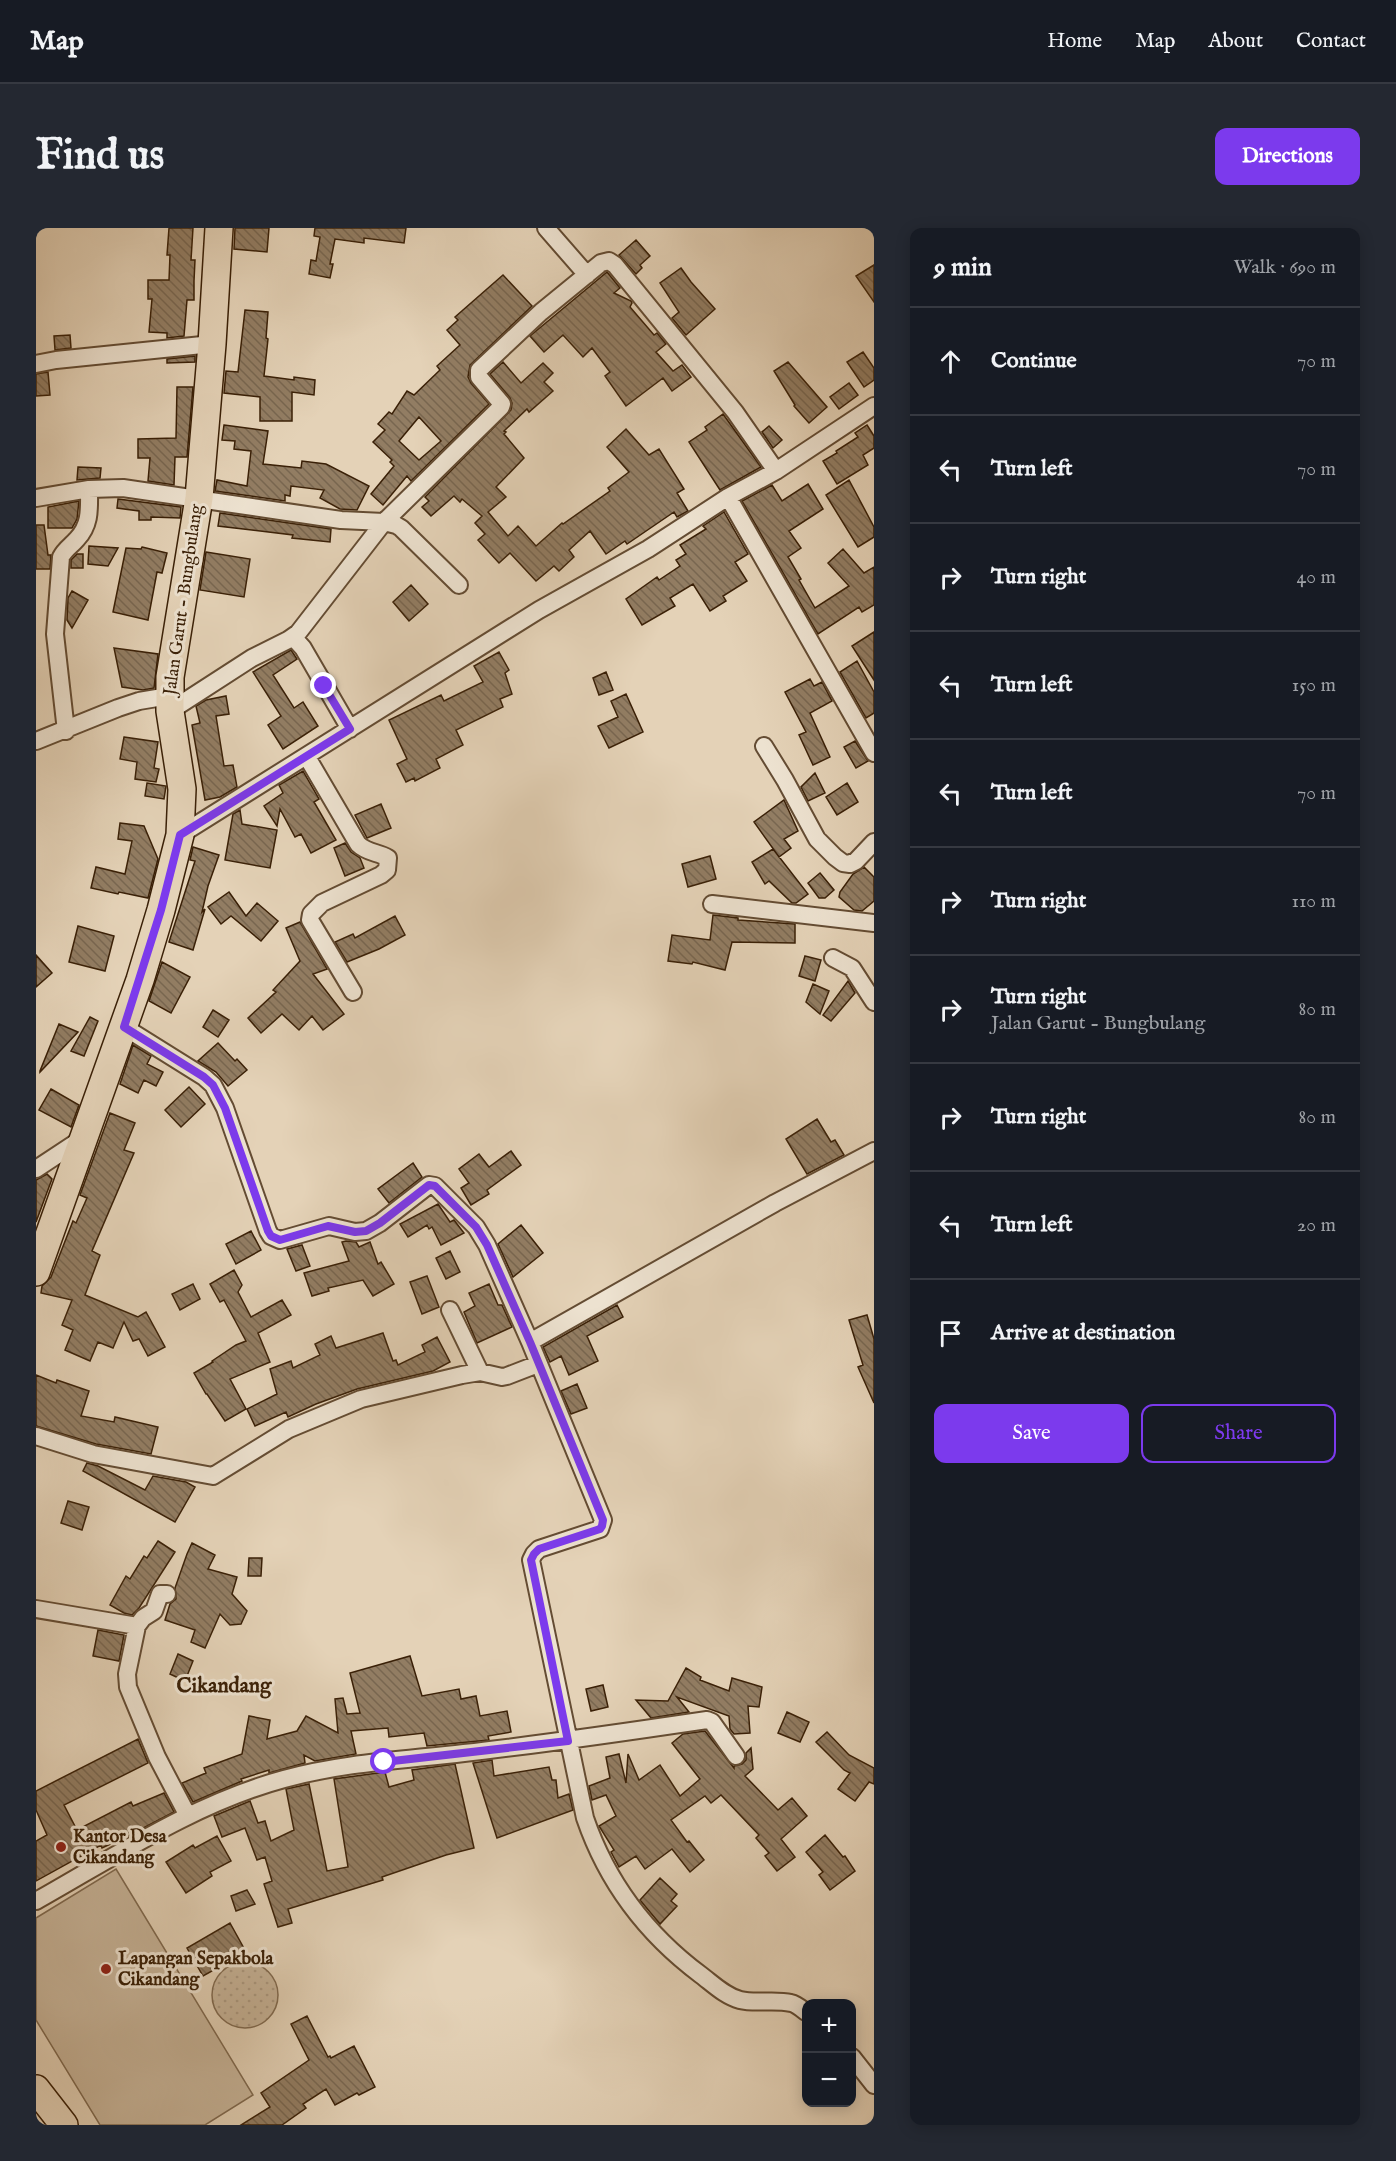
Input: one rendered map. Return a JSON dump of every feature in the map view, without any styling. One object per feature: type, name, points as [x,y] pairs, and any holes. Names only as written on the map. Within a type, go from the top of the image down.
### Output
[{"type":"main road","name":"Jalan Garut - Bungbulang","points":[[36,1272],[124,1027],[161,910],[180,835],[182,789],[170,704],[175,642],[199,498],[219,228]]},
{"type":"main road","points":[[36,2089],[64,2125]]},
{"type":"street","points":[[546,228],[587,275]]},
{"type":"street","points":[[36,741],[139,701],[170,704],[294,637],[384,522],[501,407],[502,404],[479,377],[479,370],[541,312],[601,263],[609,261],[615,265],[735,412],[776,471]]},
{"type":"street","points":[[36,364],[212,344]]},
{"type":"street","points":[[180,835],[539,610],[648,549],[728,497],[776,471],[873,408]]},
{"type":"street","points":[[36,498],[89,489],[123,488],[341,520],[384,522],[401,528],[459,585]]},
{"type":"street","points":[[66,731],[55,634],[61,557],[65,549],[86,529],[89,516],[89,489]]},
{"type":"street","points":[[728,497],[874,753]]},
{"type":"street","points":[[294,637],[303,648],[350,729]]},
{"type":"street","points":[[764,746],[817,839],[836,857],[843,863],[850,864],[874,842]]},
{"type":"street","points":[[307,757],[358,844],[363,849],[388,858],[387,870],[322,903],[310,914],[310,920],[353,992]]},
{"type":"street","points":[[712,904],[874,923]]},
{"type":"street","points":[[832,958],[852,968],[874,1002]]},
{"type":"street","points":[[124,1027],[213,1085],[225,1108],[271,1236],[287,1240],[328,1226],[355,1232],[366,1231],[380,1223],[426,1186],[432,1185],[476,1227],[530,1342],[603,1520],[600,1529],[539,1549],[531,1560],[585,1818],[595,1848],[631,1907],[681,1959],[721,1990],[739,2000],[792,2003],[802,2009]]},
{"type":"street","points":[[36,1169],[84,1138]]},
{"type":"street","points":[[530,1342],[775,1203],[874,1151]]},
{"type":"street","points":[[450,1310],[480,1372]]},
{"type":"street","points":[[36,1436],[93,1454],[213,1476],[289,1429],[361,1399],[480,1372],[502,1377],[538,1364]]},
{"type":"street","points":[[167,1594],[160,1594],[154,1611],[143,1618],[137,1626],[127,1674],[128,1687],[157,1757],[188,1816]]},
{"type":"street","points":[[36,1610],[137,1626]]},
{"type":"street","points":[[36,1901],[188,1816],[284,1779],[332,1768],[568,1741],[707,1720],[712,1722],[735,1756]]},
{"type":"street","points":[[856,2062],[874,2085]]},
{"type":"shaded area","name":"Lapangan Sepakbola Cikandang","points":[[116,1869],[253,2095],[205,2125],[100,2125],[36,2020],[36,1918]]},
{"type":"shaded area","points":[[245,1962],[257,1965],[268,1972],[275,1983],[278,1995],[275,2007],[268,2018],[257,2025],[245,2028],[233,2025],[222,2018],[215,2007],[212,1995],[215,1983],[222,1972],[233,1965]]},
{"type":"building","points":[[169,228],[193,228],[191,260],[195,260],[194,300],[187,300],[184,336],[167,338],[167,333],[149,332],[152,299],[148,299],[148,280],[169,280],[170,255],[167,255]]},
{"type":"building","points":[[235,228],[269,228],[267,252],[234,249]]},
{"type":"building","points":[[315,228],[406,228],[404,243],[364,238],[364,243],[335,239],[330,278],[309,274],[311,260],[316,261],[320,237],[314,236]]},
{"type":"building","points":[[636,240],[650,256],[640,265],[642,268],[636,274],[619,255]]},
{"type":"building","points":[[874,265],[874,302],[856,276]]},
{"type":"building","points":[[681,268],[715,309],[686,335],[672,318],[679,312],[660,283]]},
{"type":"building","points":[[607,272],[620,288],[614,293],[631,301],[630,307],[654,335],[657,333],[666,344],[656,352],[673,371],[682,365],[691,377],[672,391],[663,378],[626,406],[605,376],[610,372],[592,348],[583,357],[563,335],[544,352],[530,336]]},
{"type":"building","points":[[503,275],[532,306],[470,365],[468,377],[489,404],[411,481],[407,476],[383,505],[371,494],[394,466],[390,462],[392,460],[373,442],[385,430],[378,424],[389,412],[392,414],[407,391],[414,395],[440,370],[437,366],[460,345],[447,330],[458,320],[455,317]],"holes":[[[419,417],[441,441],[419,460],[399,441]]]},
{"type":"building","points":[[245,310],[268,312],[264,376],[315,380],[314,395],[292,392],[292,421],[260,421],[260,397],[224,393],[226,371],[238,372]]},
{"type":"building","points":[[70,335],[71,348],[55,350],[54,336]]},
{"type":"building","points":[[863,352],[874,368],[874,380],[864,387],[847,362]]},
{"type":"building","points":[[195,356],[195,362],[167,363],[167,359]]},
{"type":"building","points":[[503,362],[521,383],[543,363],[553,373],[544,382],[553,391],[529,412],[527,409],[504,431],[524,458],[496,487],[506,497],[488,512],[508,536],[518,526],[536,546],[562,523],[610,491],[608,488],[629,472],[607,447],[626,429],[649,455],[659,449],[684,489],[677,493],[688,511],[677,517],[674,512],[627,544],[625,541],[606,554],[590,531],[569,550],[574,557],[559,571],[554,566],[536,581],[510,553],[499,563],[478,540],[485,534],[475,523],[482,516],[462,499],[460,502],[454,496],[431,516],[422,507],[429,501],[425,497],[511,410],[510,398],[490,374]]},
{"type":"building","points":[[788,362],[827,407],[809,423],[794,406],[774,371]]},
{"type":"building","points":[[48,372],[50,395],[36,396],[36,374]]},
{"type":"building","points":[[849,383],[858,395],[839,409],[830,397]]},
{"type":"building","points":[[177,387],[193,387],[187,457],[175,457],[174,485],[148,481],[150,458],[138,458],[138,439],[176,438]]},
{"type":"building","points":[[723,414],[761,467],[720,490],[689,442],[707,430],[705,427]]},
{"type":"building","points":[[224,425],[268,431],[263,464],[301,468],[302,461],[326,464],[369,486],[357,510],[340,509],[320,498],[324,490],[291,486],[290,496],[285,495],[285,501],[215,491],[217,480],[247,486],[251,451],[234,449],[235,441],[222,440]]},
{"type":"building","points":[[867,425],[874,436],[874,448],[863,455],[868,465],[837,484],[823,461],[858,437],[855,433]]},
{"type":"building","points":[[769,426],[782,440],[773,448],[762,432]]},
{"type":"building","points":[[78,467],[101,468],[100,478],[77,480]]},
{"type":"building","points":[[849,480],[874,527],[874,537],[858,547],[826,495]]},
{"type":"building","points":[[808,484],[823,509],[789,531],[801,548],[788,557],[815,608],[849,586],[828,563],[843,549],[864,573],[874,567],[874,605],[862,612],[859,607],[818,634],[742,501],[772,485],[782,501]]},
{"type":"building","points":[[118,499],[181,507],[180,518],[151,517],[151,520],[139,520],[139,511],[117,508]]},
{"type":"building","points":[[79,501],[77,519],[72,528],[48,528],[48,507]]},
{"type":"building","points":[[724,512],[748,554],[735,562],[747,581],[723,596],[726,601],[710,611],[693,584],[670,598],[675,606],[642,625],[626,599],[657,577],[659,580],[680,566],[676,560],[686,554],[680,545],[706,529],[703,526]]},
{"type":"building","points":[[220,513],[331,529],[330,542],[218,526]]},
{"type":"building","points":[[36,525],[44,525],[48,555],[51,555],[50,569],[36,569]]},
{"type":"building","points":[[89,546],[118,548],[108,566],[88,564]]},
{"type":"building","points":[[142,547],[167,553],[162,573],[157,572],[148,620],[113,612],[126,548],[141,549]]},
{"type":"building","points":[[206,552],[250,559],[244,597],[200,590]]},
{"type":"building","points":[[77,554],[83,554],[83,568],[71,568],[71,560]]},
{"type":"building","points":[[411,585],[428,604],[409,621],[393,602]]},
{"type":"building","points":[[72,591],[88,600],[72,628],[67,620],[68,598]]},
{"type":"building","points":[[874,632],[874,680],[852,646]]},
{"type":"building","points":[[114,648],[158,654],[154,688],[143,690],[122,687]]},
{"type":"building","points":[[291,650],[297,659],[273,675],[294,708],[303,702],[318,726],[283,749],[268,725],[281,716],[253,672]]},
{"type":"building","points":[[499,652],[509,670],[505,673],[512,694],[500,699],[503,707],[456,730],[463,745],[436,759],[440,768],[415,781],[414,778],[406,782],[397,764],[407,759],[389,720],[441,695],[444,701],[483,682],[474,666]]},
{"type":"building","points":[[857,661],[874,692],[874,713],[866,718],[840,672]]},
{"type":"building","points":[[606,672],[613,690],[599,695],[593,678]]},
{"type":"building","points":[[810,679],[814,686],[822,682],[832,701],[810,713],[830,757],[813,765],[799,735],[806,732],[785,692]]},
{"type":"building","points":[[626,694],[643,732],[609,748],[598,726],[618,717],[611,701]]},
{"type":"building","points":[[226,696],[229,714],[216,716],[224,766],[233,765],[237,787],[220,797],[205,800],[192,725],[200,723],[196,706],[206,700]]},
{"type":"building","points":[[124,737],[158,742],[154,768],[159,769],[156,782],[135,779],[137,762],[120,759]]},
{"type":"building","points":[[855,741],[868,761],[856,768],[844,747]]},
{"type":"building","points":[[303,771],[319,799],[314,802],[336,840],[311,853],[301,834],[295,837],[280,809],[277,826],[264,806],[283,793],[279,785]]},
{"type":"building","points":[[815,773],[825,793],[808,801],[801,787]]},
{"type":"building","points":[[147,783],[166,786],[164,799],[145,796]]},
{"type":"building","points":[[847,783],[858,802],[837,815],[826,797]]},
{"type":"building","points":[[784,800],[798,831],[784,839],[791,848],[779,857],[754,822]]},
{"type":"building","points":[[381,804],[391,828],[367,838],[355,815]]},
{"type":"building","points":[[240,810],[242,824],[277,830],[270,868],[225,860],[233,814]]},
{"type":"building","points":[[120,823],[144,826],[158,859],[148,898],[91,888],[96,867],[125,874],[132,841],[118,839]]},
{"type":"building","points":[[345,843],[351,852],[360,858],[364,868],[345,876],[334,848]]},
{"type":"building","points":[[193,847],[219,855],[208,886],[202,912],[205,909],[193,950],[169,942],[195,861],[190,860]]},
{"type":"building","points":[[773,849],[808,894],[796,903],[792,903],[769,881],[765,884],[752,862]]},
{"type":"building","points":[[710,856],[716,879],[688,887],[682,864]]},
{"type":"building","points":[[864,867],[874,877],[874,901],[862,911],[854,910],[839,897],[840,892],[853,874]]},
{"type":"building","points":[[820,873],[834,890],[825,898],[819,898],[808,883]]},
{"type":"building","points":[[229,892],[246,916],[257,903],[278,921],[261,941],[231,916],[221,924],[208,907]]},
{"type":"building","points":[[713,915],[738,918],[738,920],[795,924],[795,943],[732,942],[725,970],[693,962],[692,964],[668,961],[672,935],[710,940]]},
{"type":"building","points":[[395,916],[405,935],[347,962],[335,942],[353,934],[355,938]]},
{"type":"building","points":[[300,922],[327,969],[313,974],[344,1014],[323,1030],[312,1016],[299,1030],[282,1014],[261,1033],[248,1018],[276,992],[273,990],[300,961],[286,928]]},
{"type":"building","points":[[78,926],[114,936],[105,971],[69,962]]},
{"type":"building","points":[[36,955],[52,973],[36,987]]},
{"type":"building","points":[[805,956],[821,960],[815,981],[799,976]]},
{"type":"building","points":[[162,962],[190,977],[171,1013],[149,1001]]},
{"type":"building","points":[[848,981],[855,993],[831,1021],[823,1015]]},
{"type":"building","points":[[813,984],[829,991],[820,1014],[806,1002]]},
{"type":"building","points":[[213,1010],[229,1020],[218,1037],[203,1027]]},
{"type":"building","points":[[90,1017],[98,1021],[84,1056],[71,1051]]},
{"type":"building","points":[[59,1024],[78,1032],[40,1072],[40,1071]]},
{"type":"building","points":[[218,1043],[247,1070],[228,1086],[216,1072],[198,1061]]},
{"type":"building","points":[[133,1045],[151,1056],[147,1064],[163,1072],[156,1086],[144,1080],[138,1093],[120,1084]]},
{"type":"building","points":[[189,1087],[205,1104],[181,1127],[165,1110]]},
{"type":"building","points":[[51,1089],[79,1105],[71,1127],[39,1110]]},
{"type":"building","points":[[110,1113],[135,1123],[124,1150],[134,1153],[92,1251],[100,1255],[85,1295],[138,1317],[146,1312],[165,1347],[148,1356],[139,1339],[133,1341],[124,1322],[113,1348],[98,1342],[90,1361],[65,1350],[73,1330],[62,1325],[72,1300],[41,1293],[42,1286],[51,1277],[73,1221],[76,1223],[87,1198],[80,1195]]},
{"type":"building","points":[[817,1119],[831,1142],[835,1140],[844,1155],[807,1174],[786,1139]]},
{"type":"building","points":[[511,1151],[521,1165],[487,1190],[489,1194],[471,1205],[461,1188],[469,1183],[459,1169],[479,1154],[489,1167]]},
{"type":"building","points":[[413,1163],[422,1177],[389,1203],[378,1189]]},
{"type":"building","points":[[47,1174],[52,1179],[36,1222],[36,1180]]},
{"type":"building","points":[[438,1204],[450,1222],[454,1220],[464,1233],[441,1245],[432,1227],[429,1229],[427,1225],[408,1237],[400,1224]]},
{"type":"building","points":[[521,1225],[543,1253],[513,1277],[498,1244]]},
{"type":"building","points":[[251,1231],[261,1250],[236,1264],[226,1244]]},
{"type":"building","points":[[342,1242],[356,1242],[359,1247],[370,1242],[378,1264],[381,1262],[394,1284],[373,1296],[363,1280],[328,1288],[329,1291],[312,1296],[304,1273],[349,1261]]},
{"type":"building","points":[[302,1245],[310,1266],[296,1271],[287,1249]]},
{"type":"building","points":[[450,1251],[460,1272],[446,1279],[436,1258]]},
{"type":"building","points":[[234,1270],[242,1285],[238,1292],[251,1317],[282,1300],[291,1315],[258,1333],[270,1362],[230,1379],[246,1409],[225,1421],[194,1373],[236,1345],[246,1341],[224,1300],[220,1302],[210,1284]]},
{"type":"building","points":[[427,1276],[439,1307],[422,1314],[410,1282]]},
{"type":"building","points":[[193,1284],[200,1299],[180,1310],[172,1294]]},
{"type":"building","points":[[489,1284],[498,1305],[502,1305],[512,1327],[477,1343],[464,1312],[475,1306],[469,1293]]},
{"type":"building","points":[[617,1305],[623,1317],[587,1336],[598,1361],[569,1375],[561,1356],[550,1362],[543,1347]]},
{"type":"building","points":[[867,1315],[874,1339],[874,1403],[858,1367],[863,1365],[849,1320]]},
{"type":"building","points":[[383,1333],[393,1361],[396,1360],[398,1365],[425,1352],[422,1345],[437,1337],[450,1362],[433,1371],[357,1389],[288,1417],[286,1412],[255,1426],[247,1409],[277,1394],[270,1369],[291,1361],[293,1368],[320,1355],[315,1344],[331,1336],[336,1348]]},
{"type":"building","points":[[36,1375],[56,1383],[57,1380],[89,1391],[81,1416],[114,1422],[115,1417],[158,1427],[151,1454],[96,1444],[36,1426]]},
{"type":"building","points":[[577,1384],[587,1408],[571,1414],[561,1391]]},
{"type":"building","points":[[87,1463],[98,1466],[145,1490],[153,1476],[186,1482],[195,1487],[175,1522],[83,1471]]},
{"type":"building","points":[[68,1501],[89,1507],[82,1530],[61,1523]]},
{"type":"building","points":[[158,1541],[175,1552],[139,1608],[132,1615],[110,1605],[126,1576],[130,1579],[144,1556],[147,1558]]},
{"type":"building","points":[[192,1543],[215,1555],[208,1569],[237,1577],[232,1594],[247,1611],[241,1624],[230,1625],[220,1614],[205,1648],[191,1642],[195,1630],[165,1620],[170,1604],[176,1599],[175,1588]]},
{"type":"building","points":[[249,1558],[262,1558],[261,1576],[248,1576]]},
{"type":"building","points":[[98,1630],[124,1635],[119,1661],[93,1656]]},
{"type":"building","points":[[178,1654],[193,1661],[185,1681],[170,1674]]},
{"type":"building","points":[[410,1656],[422,1696],[459,1689],[461,1699],[476,1696],[480,1716],[507,1711],[511,1732],[488,1736],[489,1740],[427,1746],[424,1733],[389,1737],[388,1728],[351,1731],[356,1754],[315,1761],[304,1755],[305,1763],[269,1773],[269,1770],[241,1779],[242,1781],[193,1802],[182,1783],[206,1773],[204,1768],[242,1754],[249,1716],[270,1720],[267,1739],[297,1731],[306,1716],[338,1733],[335,1699],[343,1698],[347,1714],[360,1713],[350,1673]]},
{"type":"building","points":[[686,1668],[701,1677],[700,1680],[729,1691],[732,1678],[762,1687],[759,1707],[748,1706],[750,1733],[734,1734],[730,1729],[729,1716],[677,1697],[689,1712],[651,1718],[636,1700],[668,1701]]},
{"type":"building","points":[[603,1685],[608,1707],[591,1711],[586,1689]]},
{"type":"building","points":[[787,1712],[809,1722],[800,1742],[778,1733]]},
{"type":"building","points":[[705,1731],[734,1768],[746,1760],[746,1753],[751,1748],[753,1769],[745,1776],[778,1810],[792,1798],[807,1816],[781,1839],[795,1857],[777,1871],[765,1856],[769,1853],[756,1838],[759,1835],[721,1795],[711,1803],[705,1796],[671,1820],[704,1860],[690,1872],[672,1849],[645,1869],[636,1856],[619,1867],[611,1852],[614,1850],[599,1826],[616,1816],[606,1795],[592,1800],[589,1786],[610,1778],[606,1757],[619,1754],[626,1783],[628,1754],[639,1780],[660,1765],[680,1796],[700,1779],[672,1743],[683,1734]]},
{"type":"building","points":[[827,1732],[849,1755],[874,1768],[874,1784],[869,1782],[855,1801],[838,1789],[850,1773],[844,1770],[816,1742]]},
{"type":"building","points":[[138,1739],[148,1763],[64,1805],[77,1830],[131,1802],[133,1806],[164,1793],[174,1812],[102,1848],[101,1845],[36,1881],[36,1841],[47,1835],[36,1810],[36,1791]]},
{"type":"building","points":[[492,1760],[494,1776],[549,1767],[552,1780],[556,1780],[558,1798],[569,1794],[573,1810],[497,1838],[473,1763]]},
{"type":"building","points":[[455,1764],[474,1848],[446,1855],[382,1877],[383,1880],[288,1909],[292,1923],[278,1927],[264,1884],[272,1881],[265,1857],[257,1860],[245,1828],[222,1837],[214,1816],[250,1801],[258,1823],[265,1821],[271,1841],[294,1830],[286,1789],[309,1784],[327,1871],[348,1867],[334,1779],[385,1772],[389,1787],[414,1780],[412,1770]]},
{"type":"building","points":[[825,1835],[843,1857],[845,1856],[855,1871],[830,1890],[819,1875],[823,1872],[806,1852]]},
{"type":"building","points":[[217,1836],[231,1861],[210,1872],[212,1876],[186,1893],[166,1862],[193,1845],[195,1848]]},
{"type":"building","points":[[660,1878],[677,1894],[671,1901],[677,1906],[660,1924],[640,1900]]},
{"type":"building","points":[[247,1890],[255,1904],[236,1911],[231,1896]]},
{"type":"building","points":[[230,1923],[246,1952],[203,1976],[187,1948]]},
{"type":"building","points":[[307,2016],[328,2057],[331,2058],[354,2046],[375,2087],[359,2095],[357,2093],[335,2105],[326,2089],[303,2104],[306,2108],[282,2125],[241,2125],[270,2107],[261,2093],[309,2060],[291,2024]]},
{"type":"place","name":"Kantor Desa Cikandang","points":[[61,1847]]},
{"type":"place","name":"Lapangan Sepakbola Cikandang","points":[[106,1969]]},
{"type":"district","name":"Cikandang","points":[[224,1686]]},
{"type":"route","points":[[324,686],[350,729],[180,835],[161,910],[124,1027],[213,1085],[225,1108],[271,1236],[287,1240],[328,1226],[355,1232],[366,1231],[429,1185],[435,1186],[476,1227],[487,1245],[530,1342],[603,1520],[600,1529],[539,1549],[531,1560],[568,1741],[384,1762]]}]
